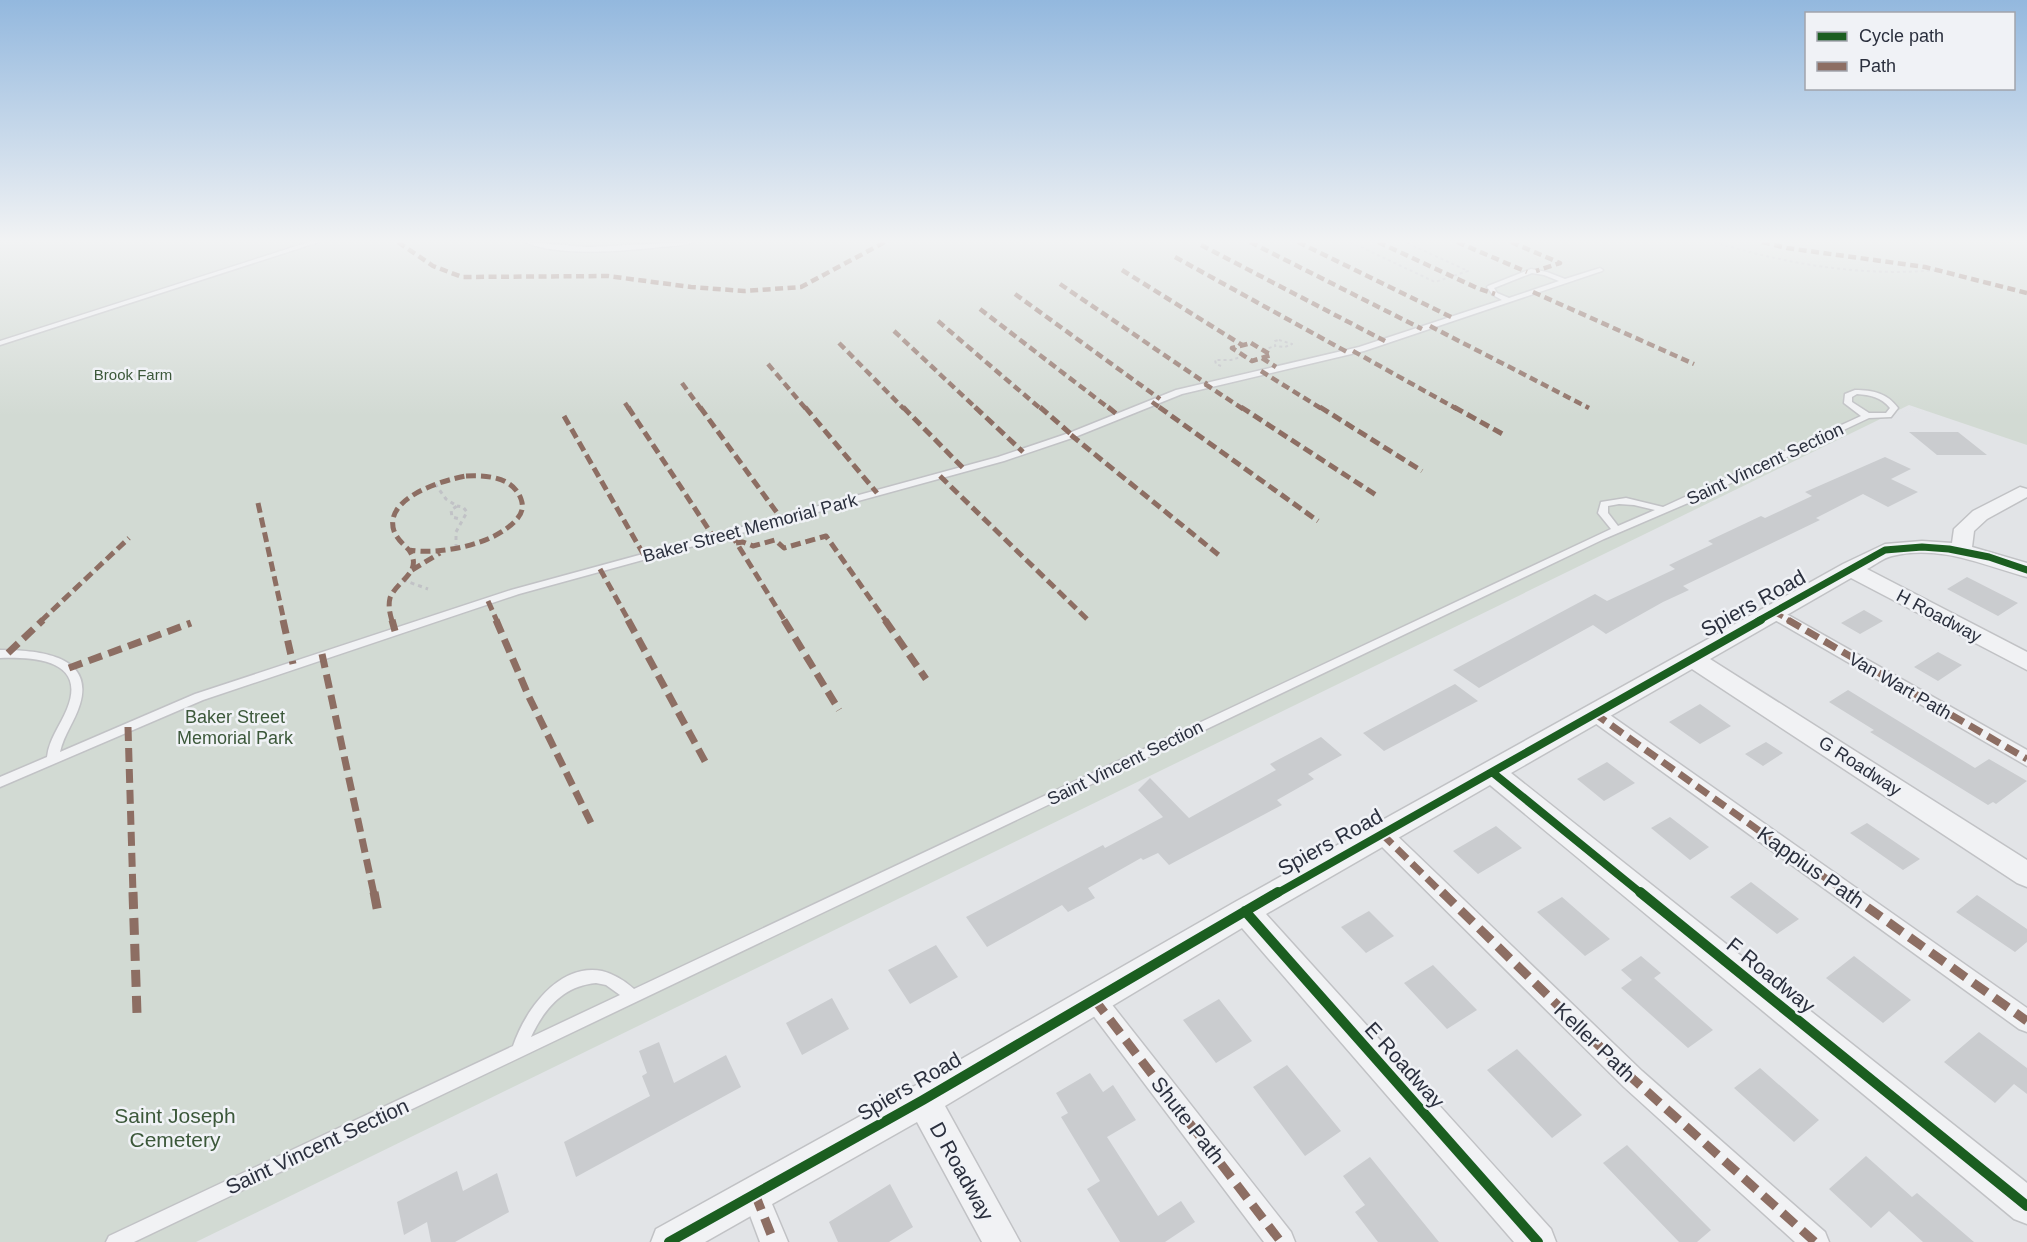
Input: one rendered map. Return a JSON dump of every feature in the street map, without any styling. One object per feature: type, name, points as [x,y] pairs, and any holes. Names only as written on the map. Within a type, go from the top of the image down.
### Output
[{"type":"street","points":[[1961,552],[1964,529],[1980,515],[2020,493]]},
{"type":"street","name":"Spiers Road","points":[[669,1242],[922,1100],[1245,911],[1885,550],[1923,547],[1961,552],[1994,558],[2027,570]]},
{"type":"street","name":"H Roadway","points":[[1851,569],[2027,662]]},
{"type":"street","name":"Van Wart Path","points":[[1774,612],[2027,759]]},
{"type":"street","name":"G Roadway","points":[[1692,658],[2027,875]]},
{"type":"street","name":"Kappius Path","points":[[1594,713],[2027,1021]]},
{"type":"street","name":"F Roadway","points":[[1492,772],[2027,1206]]},
{"type":"street","name":"Keller Path","points":[[1383,834],[1633,1079],[1815,1242]]},
{"type":"street","name":"E Roadway","points":[[1245,911],[1538,1242]]},
{"type":"street","name":"Shute Path","points":[[1094,999],[1281,1242]]},
{"type":"street","name":"D Roadway","points":[[922,1100],[1002,1242]]},
{"type":"street","points":[[755,1194],[774,1242]]},
{"type":"lane","points":[[0,343],[135,300]]},
{"type":"lane","name":"Baker Street Memorial Park","points":[[0,782],[235,684],[488,601],[1012,456],[1179,392],[1361,349],[1508,300]]},
{"type":"lane","name":"Saint Vincent Section","points":[[115,1242],[1616,530],[1867,416],[1888,415],[1894,408],[1889,400],[1878,394],[1855,392],[1848,396],[1848,403],[1867,416]]},
{"type":"lane","name":"Saint Vincent Section","points":[[1616,530],[1603,513],[1604,504],[1616,500],[1635,501],[1663,510]]},
{"type":"lane","points":[[0,654],[32,655],[62,663],[74,673],[78,680],[78,695],[55,742],[53,758]]},
{"type":"lane","points":[[519,1050],[524,1033],[537,1012],[557,992],[576,978],[598,977],[617,983],[633,996]]},
{"type":"path","points":[[1263,350],[1292,344],[1278,339],[1275,341],[1275,346]]},
{"type":"path","points":[[1231,360],[1226,366],[1214,362],[1219,359],[1231,360],[1244,356]]},
{"type":"path","points":[[435,484],[446,499],[463,507],[467,512],[460,519],[455,535],[456,548]]},
{"type":"path","points":[[457,506],[450,513],[454,519],[460,519]]},
{"type":"path","points":[[403,580],[428,589]]},
{"type":"green space","points":[[0,300],[2027,300],[2027,445],[1909,405],[196,1242],[0,1242]]},
{"type":"building","points":[[1909,432],[1958,432],[1987,455],[1937,455]]},
{"type":"building","points":[[1885,457],[1911,469],[1891,479],[1918,492],[1888,507],[1863,494],[1816,518],[1820,520],[1683,586],[1689,590],[1606,634],[1593,625],[1479,688],[1453,670],[1595,594],[1607,601],[1675,569],[1669,565],[1713,544],[1708,541],[1761,516],[1765,518],[1812,496],[1805,492]]},
{"type":"building","points":[[1967,577],[2018,603],[1998,616],[1947,589]]},
{"type":"building","points":[[1864,610],[1883,621],[1860,634],[1841,623]]},
{"type":"building","points":[[1938,652],[1962,665],[1938,681],[1914,667]]},
{"type":"building","points":[[1455,684],[1478,701],[1384,751],[1363,733]]},
{"type":"building","points":[[1848,690],[1975,768],[1989,759],[2027,781],[1996,804],[1993,802],[1988,805],[1870,732],[1874,730],[1829,702]]},
{"type":"building","points":[[1700,704],[1731,726],[1700,744],[1669,722]]},
{"type":"building","points":[[1321,737],[1342,755],[1308,774],[1314,779],[1277,800],[1282,805],[1169,865],[1158,853],[1143,860],[1141,858],[1088,888],[1095,898],[1068,912],[1062,905],[987,947],[966,917],[1103,845],[1105,848],[1163,817],[1138,790],[1150,778],[1189,818],[1276,770],[1270,764]]},
{"type":"building","points":[[1766,742],[1783,753],[1763,766],[1745,754]]},
{"type":"building","points":[[1607,762],[1635,783],[1604,801],[1577,779]]},
{"type":"building","points":[[1670,817],[1709,847],[1690,860],[1651,828]]},
{"type":"building","points":[[1867,823],[1920,859],[1903,870],[1850,833]]},
{"type":"building","points":[[1496,826],[1522,848],[1478,874],[1453,851]]},
{"type":"building","points":[[1751,882],[1799,919],[1777,934],[1730,897]]},
{"type":"building","points":[[1977,895],[2027,929],[2027,942],[2015,952],[1956,912]]},
{"type":"building","points":[[1562,897],[1610,939],[1585,956],[1537,912]]},
{"type":"building","points":[[1369,911],[1394,936],[1366,953],[1341,927]]},
{"type":"building","points":[[936,945],[958,977],[910,1004],[888,970]]},
{"type":"building","points":[[1641,956],[1661,973],[1654,978],[1713,1030],[1688,1048],[1621,988],[1632,980],[1621,970]]},
{"type":"building","points":[[1854,956],[1911,1000],[1883,1023],[1826,978]]},
{"type":"building","points":[[1433,965],[1477,1010],[1447,1029],[1404,983]]},
{"type":"building","points":[[832,998],[849,1029],[802,1055],[786,1023]]},
{"type":"building","points":[[1219,999],[1252,1041],[1216,1063],[1183,1020]]},
{"type":"building","points":[[1979,1032],[2027,1068],[2027,1094],[2014,1084],[1995,1103],[1944,1062]]},
{"type":"building","points":[[659,1042],[674,1083],[726,1055],[741,1087],[576,1177],[564,1142],[650,1096],[642,1076],[647,1073],[639,1051]]},
{"type":"building","points":[[1517,1049],[1582,1115],[1552,1138],[1487,1070]]},
{"type":"building","points":[[1287,1065],[1341,1131],[1305,1156],[1253,1087]]},
{"type":"building","points":[[1760,1068],[1819,1120],[1794,1142],[1734,1088]]},
{"type":"building","points":[[1090,1073],[1103,1092],[1113,1085],[1136,1120],[1107,1137],[1158,1216],[1181,1201],[1195,1222],[1165,1242],[1120,1242],[1087,1189],[1100,1181],[1061,1117],[1068,1113],[1056,1093]]},
{"type":"building","points":[[1627,1145],[1711,1230],[1697,1242],[1679,1242],[1603,1163]]},
{"type":"building","points":[[1866,1156],[1912,1197],[1917,1193],[1974,1242],[1923,1242],[1889,1211],[1871,1228],[1829,1189]]},
{"type":"building","points":[[1370,1157],[1439,1242],[1378,1242],[1355,1212],[1365,1205],[1343,1176]]},
{"type":"building","points":[[457,1171],[463,1191],[497,1173],[509,1212],[455,1242],[431,1242],[427,1222],[404,1235],[397,1202]]},
{"type":"building","points":[[890,1184],[913,1227],[889,1242],[838,1242],[829,1222]]},
{"type":"marked path","points":[[1023,300],[1160,399]]},
{"type":"marked path","points":[[1083,300],[1207,384]]},
{"type":"marked path","points":[[1170,300],[1242,345]]},
{"type":"marked path","points":[[1253,300],[1347,352]]},
{"type":"marked path","points":[[1306,300],[1385,341]]},
{"type":"marked path","points":[[1365,300],[1422,329]]},
{"type":"marked path","points":[[1416,300],[1453,318]]},
{"type":"marked path","points":[[1551,300],[1694,364]]},
{"type":"marked path","points":[[980,309],[1119,416]]},
{"type":"marked path","points":[[938,321],[1072,435]]},
{"type":"marked path","points":[[1430,326],[1589,408]]},
{"type":"marked path","points":[[894,331],[1023,452]]},
{"type":"marked path","points":[[839,343],[964,469]]},
{"type":"marked path","points":[[1251,343],[1271,355],[1252,361],[1232,348],[1242,345],[1251,343]]},
{"type":"marked path","points":[[1353,351],[1506,436]]},
{"type":"marked path","points":[[1262,358],[1276,367]]},
{"type":"marked path","points":[[768,364],[877,493]]},
{"type":"marked path","points":[[1261,371],[1422,471]]},
{"type":"marked path","points":[[682,383],[783,521]]},
{"type":"marked path","points":[[1205,384],[1379,497]]},
{"type":"marked path","points":[[1152,402],[1318,521]]},
{"type":"marked path","points":[[625,403],[715,539]]},
{"type":"marked path","points":[[564,416],[645,557]]},
{"type":"marked path","points":[[1071,435],[1220,556]]},
{"type":"marked path","points":[[395,631],[390,614],[390,598],[410,573],[414,562],[413,556],[398,539],[393,527],[394,515],[400,506],[432,485],[466,476],[489,476],[500,479],[514,488],[521,498],[523,509],[521,514],[508,528],[496,534],[472,544],[451,549],[429,552],[408,550]]},
{"type":"marked path","points":[[940,476],[1088,620]]},
{"type":"marked path","points":[[258,503],[293,664]]},
{"type":"marked path","points":[[731,534],[839,710]]},
{"type":"marked path","points":[[736,543],[743,542],[753,546],[775,540],[784,548],[826,536],[926,679]]},
{"type":"marked path","points":[[8,653],[129,538]]},
{"type":"marked path","points":[[412,570],[440,553]]},
{"type":"marked path","points":[[600,569],[707,765]]},
{"type":"marked path","points":[[488,601],[529,697],[591,823]]},
{"type":"marked path","points":[[1774,612],[2027,759]]},
{"type":"marked path","points":[[69,668],[191,623]]},
{"type":"marked path","points":[[322,654],[378,913]]},
{"type":"marked path","points":[[1594,713],[2027,1021]]},
{"type":"marked path","points":[[128,727],[137,1014]]},
{"type":"marked path","points":[[1382,834],[1633,1079],[1815,1242]]},
{"type":"marked path","points":[[1094,999],[1281,1242]]},
{"type":"marked path","points":[[755,1194],[774,1242]]},
{"type":"cycle path","points":[[669,1242],[923,1100],[1245,911],[1885,550],[1935,547],[1989,557],[2027,570]]},
{"type":"cycle path","points":[[1492,772],[2027,1206]]},
{"type":"cycle path","points":[[1245,911],[1538,1242]]},
{"type":"park label","name":"Brook Farm","points":[[133,374]]},
{"type":"park label","name":"Saint Joseph Cemetery","points":[[175,1127]]}]
